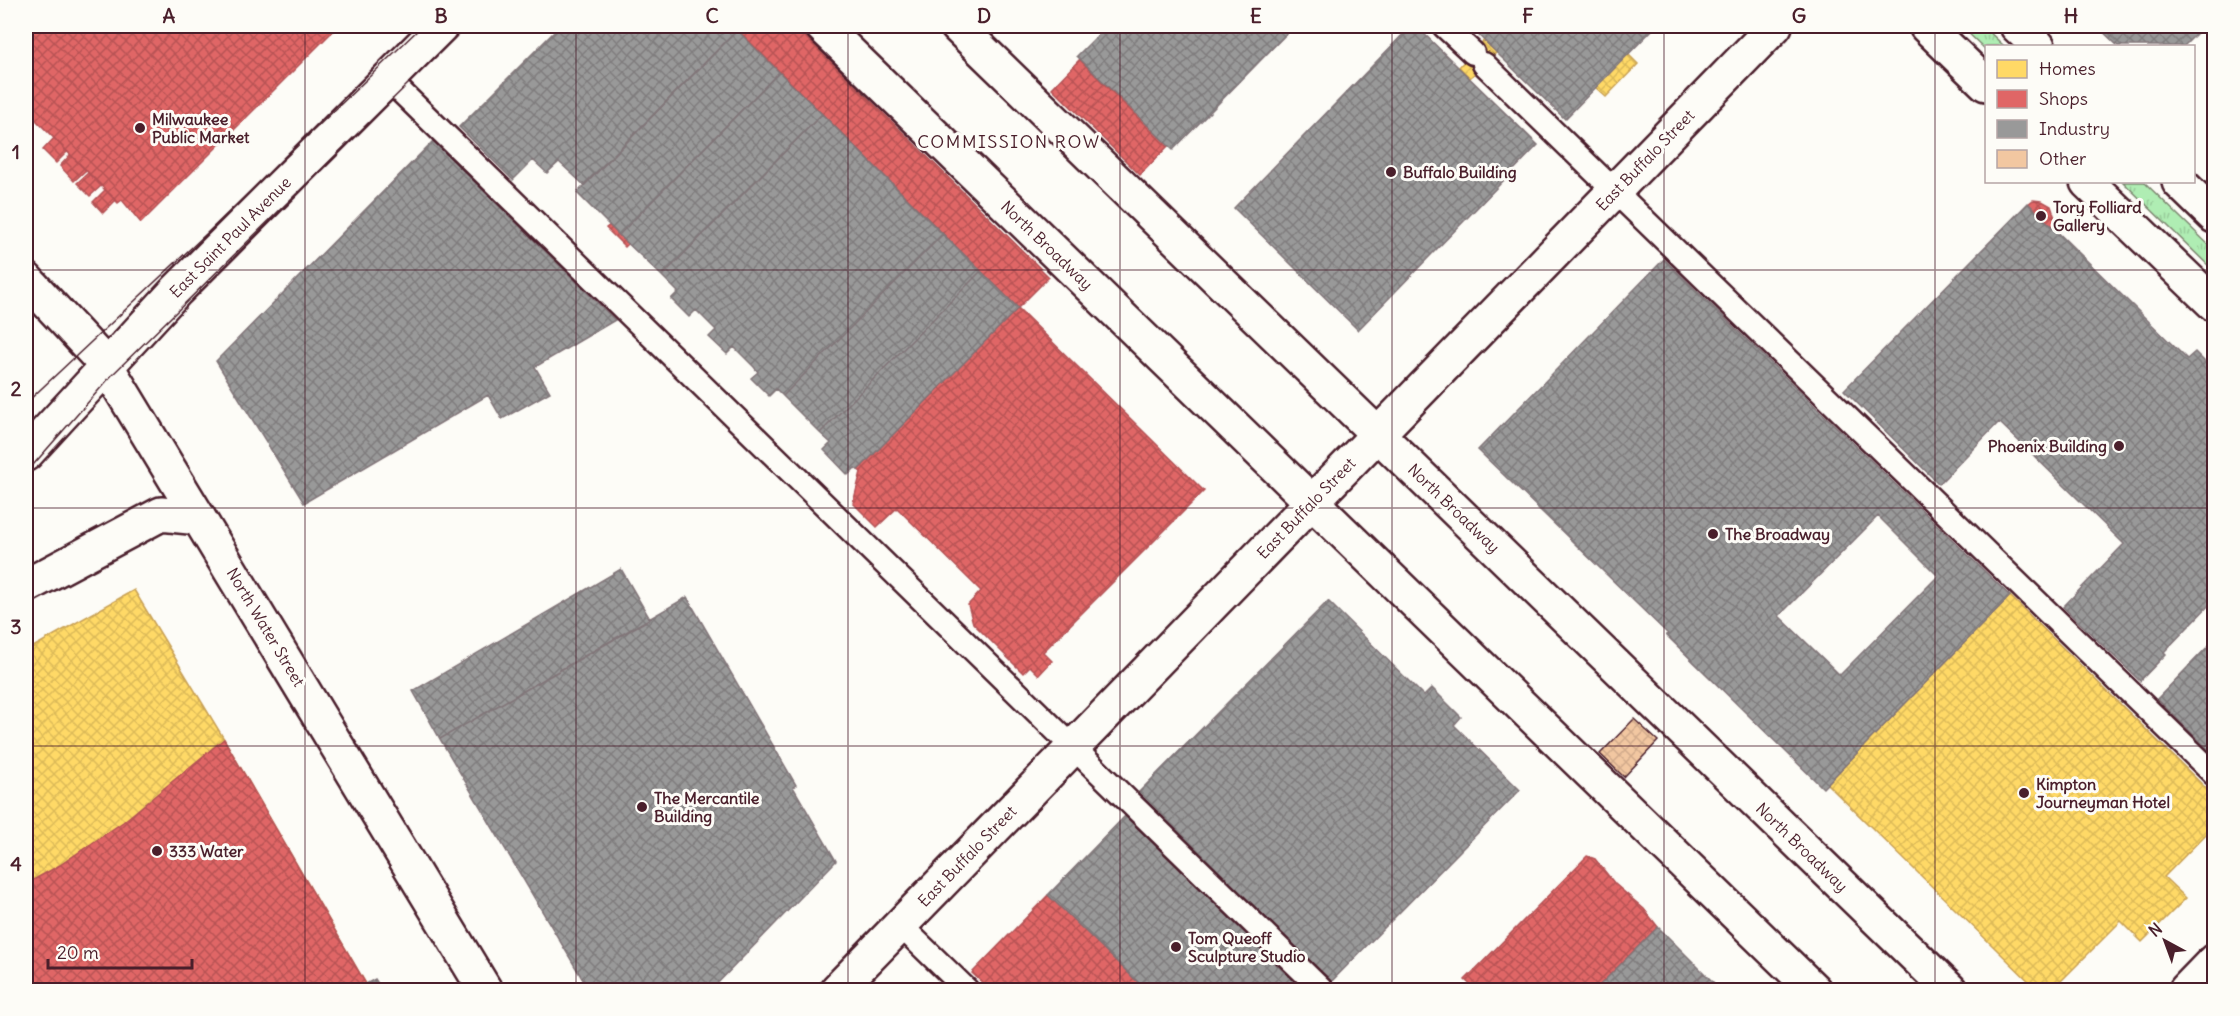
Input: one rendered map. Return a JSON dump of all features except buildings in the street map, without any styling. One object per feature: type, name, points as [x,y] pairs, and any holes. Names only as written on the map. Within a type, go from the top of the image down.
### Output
[{"type":"street","name":"East Saint Paul Avenue","points":[[26,454],[106,365],[441,26]]},
{"type":"street","name":"North Broadway","points":[[822,26],[1814,990]]},
{"type":"street","name":"North Broadway","points":[[957,26],[1950,990]]},
{"type":"street","name":"East Buffalo Street","points":[[837,990],[1775,26]]},
{"type":"street","points":[[1926,26],[1985,83]]},
{"type":"street","points":[[2017,26],[2037,45]]},
{"type":"street","points":[[2089,183],[2214,304]]},
{"type":"street","points":[[2180,183],[2214,216]]},
{"type":"street","name":"North Water Street","points":[[26,279],[106,365],[485,990]]},
{"type":"street","points":[[26,586],[161,514],[200,518]]},
{"type":"street","points":[[2186,990],[2214,961]]},
{"type":"lane","points":[[1444,26],[2214,774]]},
{"type":"lane","points":[[388,79],[1322,990]]},
{"type":"lane","points":[[900,925],[967,990]]},
{"type":"green space","points":[[1961,26],[1983,26],[2003,45],[1985,45],[1985,49]]},
{"type":"green space","points":[[2124,183],[2145,183],[2214,250],[2214,271]]},
{"type":"tram line","points":[[26,403],[422,26]]},
{"type":"tram line","points":[[26,473],[112,375],[467,26]]},
{"type":"place","name":"Milwaukee Public Market","points":[[140,128]]},
{"type":"place","name":"Buffalo Building","points":[[1391,172]]},
{"type":"place","name":"Tory Folliard Gallery","points":[[2041,216]]},
{"type":"place","name":"Phoenix Building","points":[[2119,446]]},
{"type":"place","name":"The Broadway","points":[[1713,534]]},
{"type":"place","name":"Kimpton Journeyman Hotel","points":[[2024,793]]},
{"type":"place","name":"The Mercantile Building","points":[[642,807]]},
{"type":"place","name":"333 Water","points":[[157,851]]},
{"type":"place","name":"Tom Queoff Sculpture Studio","points":[[1176,947]]},
{"type":"district","name":"COMMISSION ROW","points":[[1009,142]]}]
